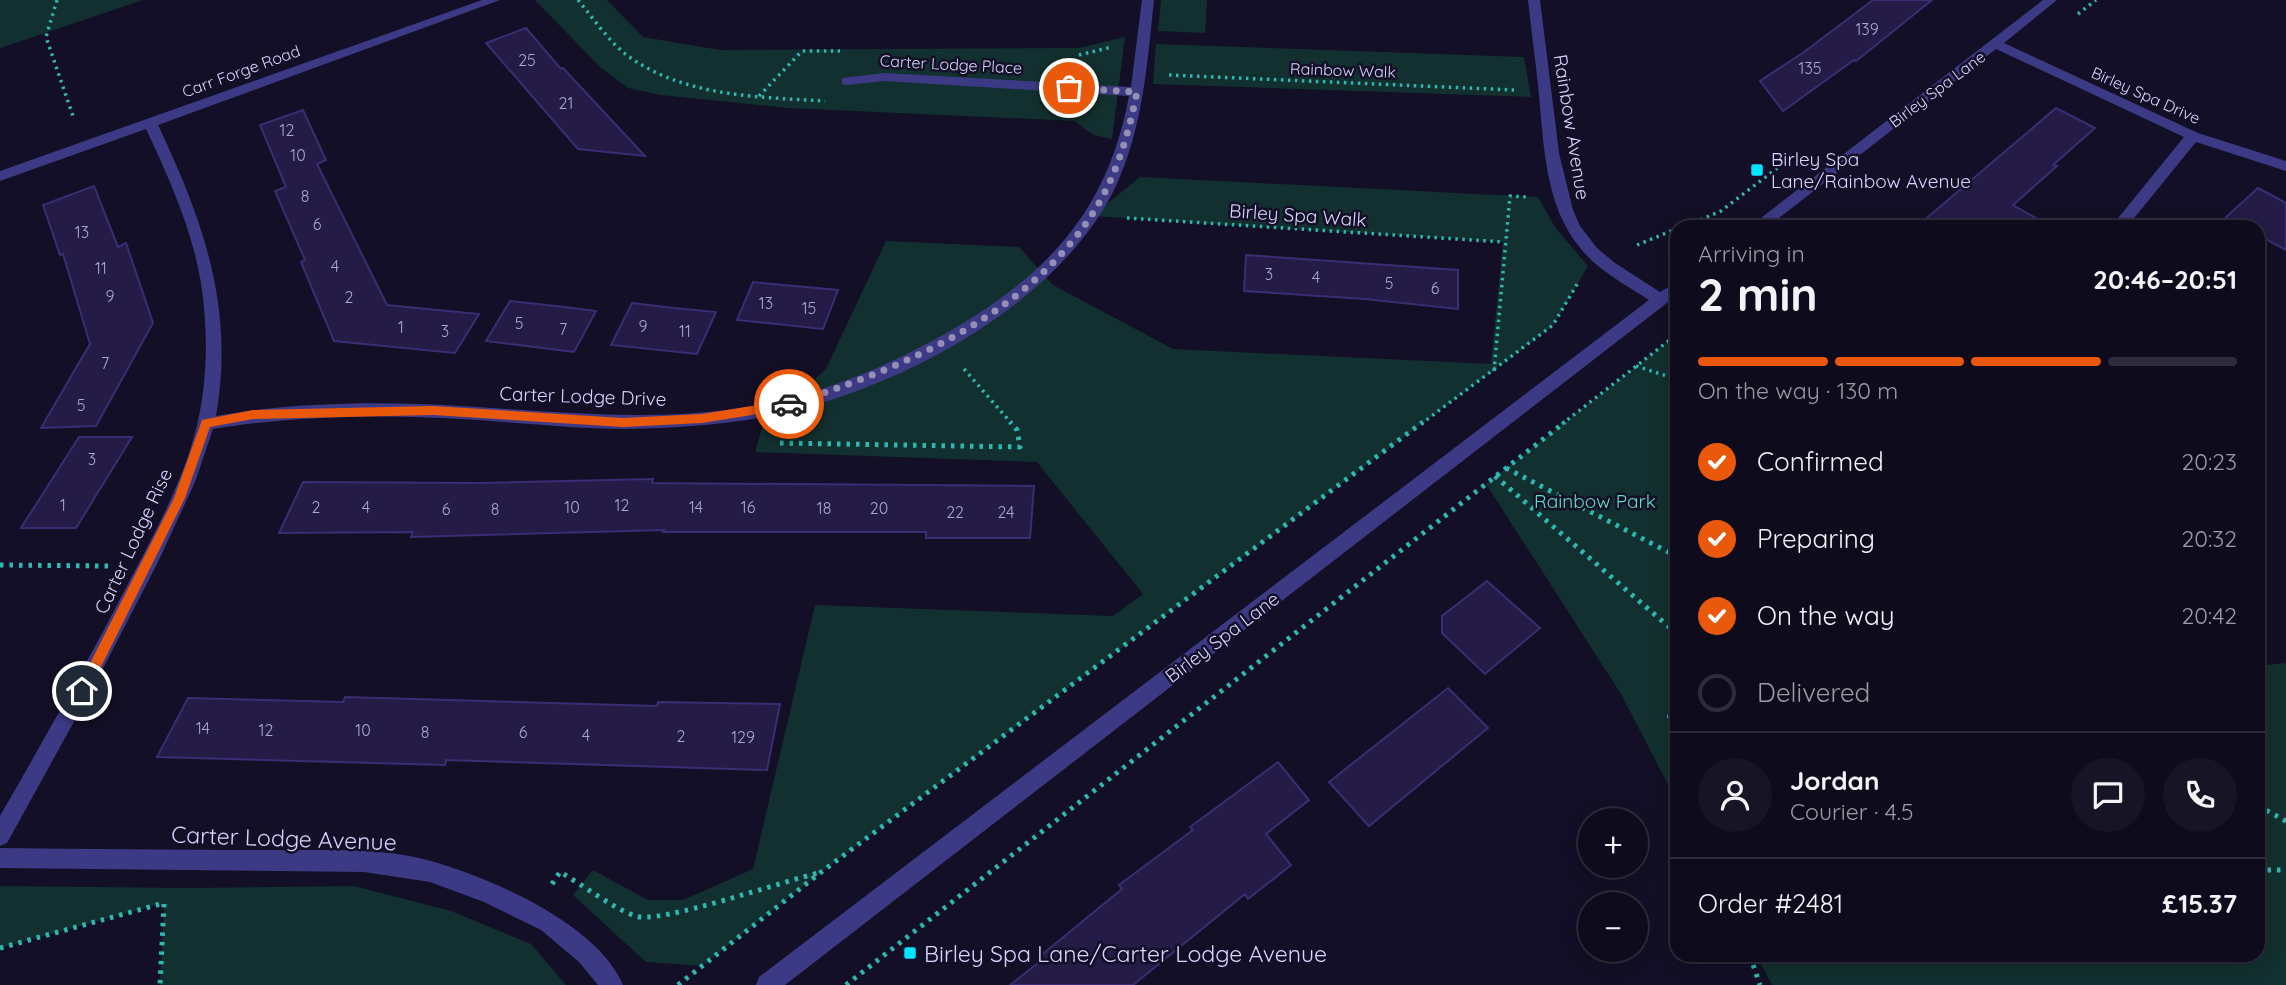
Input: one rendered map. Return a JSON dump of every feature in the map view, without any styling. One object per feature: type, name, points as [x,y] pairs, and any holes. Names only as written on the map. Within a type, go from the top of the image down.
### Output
[{"type":"street","name":"Carr Forge Road","points":[[0,176],[494,0]]},
{"type":"street","name":"Carter Lodge Drive","points":[[206,424],[253,415],[433,410],[623,422],[702,419],[778,408],[848,387],[940,342],[1026,288],[1060,256],[1091,216],[1113,176],[1128,137],[1137,92],[1148,0]]},
{"type":"street","name":"Rainbow Avenue","points":[[1534,0],[1560,195],[1569,220],[1585,244],[1602,260],[1669,294]]},
{"type":"street","name":"Birley Spa Lane","points":[[1765,220],[2052,0]]},
{"type":"street","name":"Birley Spa Drive","points":[[1996,44],[2193,136],[2286,166]]},
{"type":"street","name":"Carter Lodge Place","points":[[847,81],[885,77],[1137,92]]},
{"type":"street","name":"Carter Lodge Rise","points":[[0,836],[94,669],[146,566],[179,498],[206,424],[213,353],[208,281],[187,202],[150,122]]},
{"type":"street","points":[[2124,220],[2193,136]]},
{"type":"street","name":"Birley Spa Lane","points":[[767,985],[1669,294]]},
{"type":"street","name":"Carter Lodge Avenue","points":[[0,858],[364,862],[429,871],[489,893],[549,922],[587,954],[612,985]]},
{"type":"path","points":[[57,0],[46,37],[84,146]]},
{"type":"path","name":"Rainbow Walk","points":[[1139,74],[1546,92]]},
{"type":"path","points":[[1699,220],[1721,211],[1799,152]]},
{"type":"path","points":[[1494,372],[1510,196],[1560,195]]},
{"type":"path","name":"Birley Spa Walk","points":[[1091,216],[1504,242]]},
{"type":"path","points":[[678,985],[820,873],[1553,326],[1587,266],[1670,232]]},
{"type":"path","points":[[846,985],[1670,340]]},
{"type":"path","points":[[753,412],[749,442],[1020,447],[1017,430],[940,342]]},
{"type":"path","points":[[1636,366],[1670,377]]},
{"type":"path","points":[[1506,468],[1670,553]]},
{"type":"path","points":[[1495,476],[1670,628]]},
{"type":"path","points":[[0,565],[146,566]]},
{"type":"path","points":[[2265,810],[2286,821]]},
{"type":"path","points":[[2265,870],[2286,870]]},
{"type":"path","points":[[531,914],[560,872],[637,917],[673,914],[789,879],[820,873]]},
{"type":"path","points":[[0,948],[164,903],[160,985]]},
{"type":"path","points":[[1752,962],[1760,985]]},
{"type":"green space","points":[[0,0],[143,0],[0,48]]},
{"type":"green space","points":[[535,0],[607,0],[643,37],[720,50],[1079,48],[1125,37],[1112,139],[1094,135],[1074,121],[789,108],[661,95],[628,88],[600,67]]},
{"type":"green space","points":[[1161,0],[1207,0],[1205,33],[1158,31]]},
{"type":"green space","points":[[1156,44],[1524,57],[1531,97],[1153,84]]},
{"type":"green space","points":[[1140,177],[1538,197],[1555,227],[1588,266],[1553,326],[820,873],[702,966],[646,962],[573,895],[593,870],[648,900],[683,900],[753,869],[815,605],[1113,616],[1143,594],[1037,462],[755,452],[762,428],[826,369],[886,241],[1019,247],[1053,285],[1173,349],[1491,364],[1503,242],[1092,216]]},
{"type":"green space","name":"Rainbow Park","points":[[1670,340],[1670,788],[1621,694],[1486,484]]},
{"type":"green space","points":[[2286,663],[2286,985],[1772,985],[1760,962],[2265,962],[2265,665]]},
{"type":"green space","points":[[0,886],[354,886],[451,911],[531,944],[566,985],[160,985],[164,903],[0,948]]},
{"type":"building","points":[[1873,0],[1932,0],[1856,61],[1783,111],[1760,81]]},
{"type":"building","points":[[526,28],[561,69],[563,68],[645,156],[578,149],[486,43]]},
{"type":"building","points":[[2056,108],[2095,128],[2013,205],[2039,220],[1924,220]]},
{"type":"building","points":[[303,110],[326,160],[317,164],[387,305],[479,314],[455,353],[334,341],[301,262],[305,260],[275,191],[286,187],[260,125]]},
{"type":"building","points":[[94,186],[118,247],[126,243],[153,323],[96,426],[41,428],[90,344],[63,254],[60,255],[43,205]]},
{"type":"building","points":[[2258,188],[2286,203],[2286,250],[2265,239],[2265,220],[2231,220],[2226,217]]},
{"type":"building","points":[[1246,255],[1458,270],[1458,309],[1365,299],[1244,291]]},
{"type":"building","points":[[753,282],[838,290],[823,329],[737,320]]},
{"type":"building","points":[[510,301],[596,311],[574,352],[486,341]]},
{"type":"building","points":[[632,303],[716,312],[697,354],[611,345]]},
{"type":"building","points":[[79,437],[132,437],[76,528],[21,528]]},
{"type":"building","points":[[653,479],[652,483],[1034,486],[1030,538],[926,538],[926,532],[663,532],[664,530],[411,537],[413,532],[279,533],[303,482],[480,483]]},
{"type":"building","points":[[1487,581],[1540,628],[1485,674],[1442,633],[1442,616]]},
{"type":"building","points":[[1448,688],[1488,728],[1369,826],[1329,782]]},
{"type":"building","points":[[345,697],[657,706],[658,702],[780,704],[767,770],[446,760],[445,765],[157,757],[188,698],[343,702]]},
{"type":"building","points":[[1278,762],[1309,800],[1266,834],[1291,865],[1248,899],[1245,894],[1133,985],[1010,985],[1042,960],[1039,957],[1122,889],[1119,885],[1193,830],[1190,827]]},
{"type":"way so far","points":[[789,404],[848,387],[914,357],[972,324],[1026,288],[1060,256],[1091,216],[1113,176],[1128,137],[1137,92],[1069,88]]},
{"type":"place","name":"Birley Spa Lane/Rainbow Avenue","points":[[1757,170]]},
{"type":"place","name":"Birley Spa Lane/Carter Lodge Avenue","points":[[910,953]]},
{"type":"route","points":[[82,691],[179,498],[206,424],[253,415],[433,410],[623,422],[702,419],[789,404]]}]
